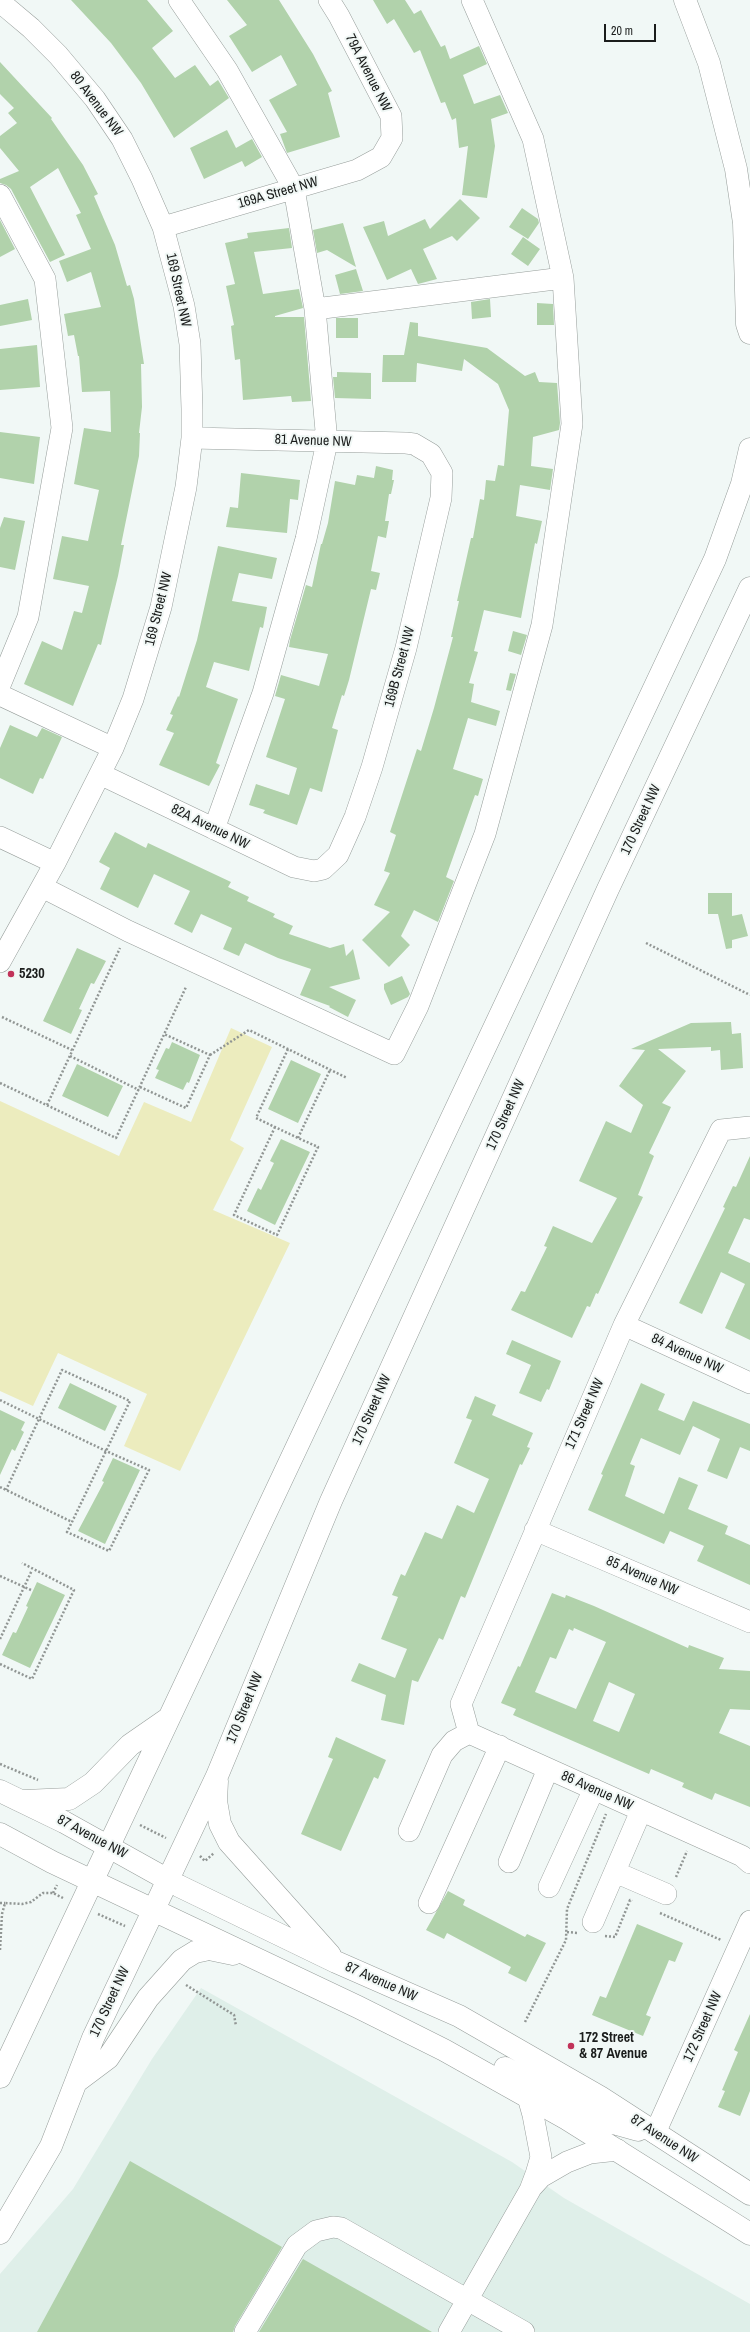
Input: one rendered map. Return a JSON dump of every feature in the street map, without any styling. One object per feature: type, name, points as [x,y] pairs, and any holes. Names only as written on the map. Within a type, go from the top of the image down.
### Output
[{"type":"main road","points":[[685,0],[709,63],[736,169],[744,223],[747,324],[750,333]]},
{"type":"main road","points":[[0,2077],[712,566],[742,484],[750,448]]},
{"type":"main road","name":"170 Street NW","points":[[0,2232],[50,2146],[93,2038],[217,1776],[331,1501],[608,889],[750,588]]},
{"type":"main road","points":[[21,1802],[69,1799],[93,1783],[130,1745],[170,1717]]},
{"type":"main road","points":[[217,1776],[216,1801],[220,1824],[229,1842],[336,1962]]},
{"type":"main road","name":"87 Avenue NW","points":[[0,1791],[109,1845],[168,1880],[336,1962],[459,2016],[600,2097],[750,2194]]},
{"type":"main road","points":[[0,1834],[93,1881],[271,1965],[444,2050],[618,2150],[750,2234]]},
{"type":"main road","points":[[75,2082],[108,2058],[148,1998],[182,1960],[195,1952],[209,1949],[271,1965]]},
{"type":"main road","points":[[444,2050],[483,2059],[518,2074],[606,2122],[655,2133]]},
{"type":"street","points":[[179,0],[227,70],[294,189],[315,309],[327,442],[306,540],[263,693],[214,829]]},
{"type":"street","name":"79A Avenue NW","points":[[329,0],[347,29],[390,116],[392,138],[387,149]]},
{"type":"street","points":[[42,887],[128,931],[394,1054],[418,1006],[485,834],[542,625],[572,424],[563,278],[533,139],[472,0]]},
{"type":"street","name":"80 Avenue NW","points":[[0,2],[31,28],[58,55],[95,99],[122,138],[163,227]]},
{"type":"street","name":"169A Street NW","points":[[163,227],[370,165],[381,157],[387,149]]},
{"type":"street","points":[[0,195],[45,279],[62,428],[28,617],[0,685]]},
{"type":"street","name":"169 Street NW","points":[[0,962],[55,863],[113,748],[133,700],[161,607],[186,487],[192,438],[190,344],[175,266],[163,227]]},
{"type":"street","points":[[315,309],[563,278]]},
{"type":"street","name":"81 Avenue NW","points":[[192,438],[414,444],[431,454]]},
{"type":"street","name":"169B Street NW","points":[[323,869],[338,855],[355,817],[372,766],[406,648],[441,498],[442,473],[431,454]]},
{"type":"street","points":[[0,695],[113,748]]},
{"type":"street","name":"82A Avenue NW","points":[[100,774],[294,868],[314,870],[323,869]]},
{"type":"street","points":[[0,837],[55,863]]},
{"type":"street","name":"171 Street NW","points":[[469,1733],[461,1704],[624,1325],[721,1130],[750,1127]]},
{"type":"street","name":"84 Avenue NW","points":[[624,1325],[750,1383]]},
{"type":"street","name":"85 Avenue NW","points":[[535,1530],[750,1622]]},
{"type":"street","points":[[409,1831],[442,1755],[454,1741],[469,1733]]},
{"type":"street","name":"86 Avenue NW","points":[[469,1733],[742,1856],[750,1863]]},
{"type":"street","points":[[429,1903],[500,1746]]},
{"type":"street","points":[[509,1862],[548,1768]]},
{"type":"street","points":[[550,1887],[594,1790]]},
{"type":"street","points":[[592,1930],[641,1811]]},
{"type":"street","points":[[615,1872],[663,1901]]},
{"type":"street","name":"172 Street NW","points":[[655,2133],[750,1921]]},
{"type":"street","points":[[528,2097],[541,2157],[530,2190]]},
{"type":"street","points":[[449,2332],[530,2190],[541,2177],[567,2162],[590,2153],[618,2150]]},
{"type":"street","points":[[246,2332],[291,2252],[305,2237],[324,2228],[341,2228],[524,2332]]},
{"type":"path","points":[[47,1105],[128,931]]},
{"type":"path","points":[[646,944],[750,995]]},
{"type":"path","points":[[0,1083],[116,1138],[186,987]]},
{"type":"path","points":[[2,1017],[72,1050]]},
{"type":"path","points":[[70,1056],[186,1108],[210,1055],[249,1030],[347,1078]]},
{"type":"path","points":[[164,1034],[210,1055]]},
{"type":"path","points":[[275,1127],[234,1215],[277,1235],[318,1147],[256,1118],[288,1049]]},
{"type":"path","points":[[298,1138],[330,1070]]},
{"type":"path","points":[[0,1400],[39,1419],[106,1451],[149,1470],[109,1551],[67,1532],[72,1522],[106,1451],[130,1401],[62,1370],[39,1419],[6,1490]]},
{"type":"path","points":[[0,1487],[72,1522]]},
{"type":"path","points":[[0,1664],[32,1679],[74,1590],[32,1570],[22,1563]]},
{"type":"path","points":[[0,1639],[25,1588],[32,1570]]},
{"type":"path","points":[[0,1576],[31,1590]]},
{"type":"path","points":[[525,2022],[566,1940],[567,1909],[613,1798]]},
{"type":"path","points":[[694,1835],[663,1901],[667,1917],[738,1947]]},
{"type":"path","points":[[0,1903],[22,1904],[31,1902],[43,1892],[53,1893],[142,1934]]},
{"type":"path","points":[[567,1932],[592,1930],[615,1937],[630,1900],[636,1903]]},
{"type":"path","points":[[0,1950],[2,1914],[5,1903]]},
{"type":"path","points":[[170,1973],[178,1980],[234,2015],[236,2026]]},
{"type":"shaded area","points":[[201,1988],[512,2162],[564,2198],[750,2304],[750,2332],[0,2332],[0,2274],[73,2189],[152,2059]]},
{"type":"green space","points":[[231,1028],[272,1047],[230,1140],[244,1148],[213,1210],[290,1243],[180,1471],[124,1446],[147,1394],[58,1353],[33,1406],[0,1391],[0,1101],[119,1156],[144,1102],[191,1122]]},
{"type":"building","points":[[71,0],[147,0],[173,31],[152,48],[175,78],[195,65],[210,86],[218,80],[229,98],[174,138],[141,83],[111,43]]},
{"type":"building","points":[[227,0],[279,0],[313,54],[332,91],[328,93],[340,137],[287,153],[280,134],[287,132],[269,100],[297,85],[281,55],[252,72],[229,36],[247,25]]},
{"type":"building","points":[[373,0],[405,0],[414,14],[421,10],[441,47],[445,45],[450,59],[479,46],[487,64],[463,75],[474,104],[500,95],[508,113],[491,119],[495,146],[487,198],[462,195],[468,146],[459,148],[456,118],[452,120],[445,102],[441,103],[420,50],[414,53],[394,19],[387,24]]},
{"type":"building","points":[[0,62],[52,118],[51,119],[83,165],[98,194],[94,196],[115,245],[127,286],[130,285],[134,299],[144,364],[141,364],[142,407],[139,433],[139,456],[121,545],[124,545],[118,576],[101,645],[98,644],[73,706],[24,684],[42,641],[62,650],[74,611],[82,613],[89,586],[53,579],[62,536],[88,541],[99,490],[74,484],[84,428],[111,432],[110,391],[82,392],[79,356],[74,335],[68,336],[64,314],[101,307],[91,272],[67,282],[59,261],[91,249],[76,215],[81,213],[58,168],[30,187],[65,255],[50,262],[11,189],[0,183],[0,179],[19,171],[0,148],[0,136],[17,123],[8,113],[14,108],[0,94]]},
{"type":"building","points":[[227,130],[236,148],[252,139],[262,157],[245,167],[242,161],[204,179],[190,148]]},
{"type":"building","points":[[460,199],[480,218],[457,241],[452,236],[423,249],[437,279],[418,284],[411,269],[387,280],[363,227],[384,221],[388,236],[425,219],[430,229]]},
{"type":"building","points":[[522,208],[538,219],[539,223],[528,239],[509,227]]},
{"type":"building","points":[[0,220],[15,249],[0,257]]},
{"type":"building","points":[[343,223],[356,267],[327,250],[317,253],[313,230]]},
{"type":"building","points":[[289,228],[292,248],[254,252],[263,294],[299,289],[303,308],[275,317],[304,317],[311,401],[292,402],[291,396],[243,400],[240,359],[235,360],[231,326],[234,325],[226,286],[235,284],[225,243],[248,238],[247,233]]},
{"type":"building","points":[[523,237],[540,249],[528,266],[511,254]]},
{"type":"building","points":[[356,269],[363,291],[340,294],[335,275]]},
{"type":"building","points":[[28,299],[32,320],[0,326],[0,305]]},
{"type":"building","points":[[490,299],[491,317],[472,319],[471,302]]},
{"type":"building","points":[[537,303],[553,304],[554,325],[537,325]]},
{"type":"building","points":[[336,318],[358,318],[358,338],[336,338]]},
{"type":"building","points":[[410,322],[418,323],[418,336],[487,348],[525,376],[535,372],[539,382],[557,383],[560,423],[559,430],[533,437],[531,466],[553,469],[550,490],[520,485],[516,516],[542,521],[537,544],[535,543],[521,618],[484,610],[474,651],[478,652],[469,683],[474,684],[471,702],[500,711],[496,726],[468,718],[453,769],[483,779],[478,796],[475,795],[446,877],[454,881],[438,922],[414,910],[401,936],[410,945],[389,967],[362,940],[390,912],[374,905],[390,873],[384,871],[396,835],[390,832],[417,749],[421,751],[434,708],[453,637],[451,637],[459,601],[457,601],[471,538],[473,538],[480,499],[484,500],[486,480],[495,481],[498,465],[504,466],[509,410],[498,384],[464,359],[462,371],[417,363],[416,382],[382,382],[383,355],[404,355]]},
{"type":"building","points":[[37,345],[40,387],[0,390],[0,349]]},
{"type":"building","points":[[337,372],[371,373],[371,399],[335,398],[333,377],[337,377]]},
{"type":"building","points":[[0,432],[40,437],[34,484],[0,478]]},
{"type":"building","points":[[376,466],[393,470],[392,480],[394,480],[391,494],[389,494],[385,521],[389,521],[386,538],[378,536],[371,571],[380,573],[376,590],[371,589],[349,680],[344,696],[342,695],[332,728],[338,730],[322,792],[310,788],[297,825],[263,813],[265,810],[249,805],[256,784],[289,795],[297,768],[266,757],[285,699],[275,696],[281,675],[319,686],[328,654],[289,647],[290,640],[306,585],[312,587],[321,544],[328,523],[335,481],[355,485],[357,475],[374,478]]},
{"type":"building","points":[[241,473],[300,480],[298,500],[290,499],[287,533],[226,527],[230,507],[238,508]]},
{"type":"building","points":[[4,517],[25,521],[15,570],[0,567],[0,528]]},
{"type":"building","points":[[218,546],[277,558],[272,579],[239,573],[232,601],[267,607],[263,628],[260,627],[249,671],[214,662],[206,687],[238,699],[216,763],[220,765],[209,786],[159,765],[174,733],[166,730],[173,715],[170,714],[178,696],[179,697],[197,640]]},
{"type":"building","points":[[513,631],[527,635],[521,655],[508,651]]},
{"type":"building","points":[[510,673],[516,674],[511,691],[506,690]]},
{"type":"building","points":[[10,725],[37,737],[42,728],[62,737],[43,779],[40,778],[33,794],[0,778],[0,748]]},
{"type":"building","points":[[115,832],[146,848],[148,843],[231,882],[228,887],[249,897],[247,901],[275,914],[273,917],[293,926],[289,934],[330,948],[344,944],[346,956],[353,949],[360,979],[329,987],[356,1000],[348,1017],[329,1007],[330,1006],[300,995],[311,969],[278,958],[245,943],[239,956],[223,949],[232,928],[201,914],[192,933],[174,924],[190,891],[154,874],[138,908],[100,889],[110,868],[99,862]]},
{"type":"building","points":[[708,893],[732,893],[732,916],[742,914],[748,936],[732,940],[732,948],[726,949],[718,914],[708,914]]},
{"type":"building","points":[[77,948],[106,961],[94,984],[91,983],[79,1009],[82,1010],[71,1034],[43,1021]]},
{"type":"building","points":[[402,976],[410,994],[408,997],[391,1005],[384,989],[384,984]]},
{"type":"building","points":[[731,1022],[732,1034],[741,1033],[743,1068],[721,1070],[720,1050],[711,1051],[711,1047],[658,1049],[686,1071],[662,1103],[671,1107],[649,1153],[654,1156],[638,1195],[643,1197],[598,1294],[596,1293],[590,1307],[587,1306],[572,1338],[511,1310],[521,1291],[525,1292],[547,1247],[544,1246],[553,1226],[592,1243],[617,1198],[579,1181],[606,1121],[631,1133],[643,1105],[619,1086],[645,1050],[631,1049],[691,1023]]},
{"type":"building","points":[[172,1042],[200,1055],[189,1083],[187,1082],[183,1090],[155,1078],[159,1070],[156,1069],[166,1048],[169,1049]]},
{"type":"building","points":[[291,1060],[321,1074],[298,1123],[268,1109]]},
{"type":"building","points":[[77,1064],[123,1086],[108,1117],[62,1096]]},
{"type":"building","points":[[281,1139],[310,1152],[275,1225],[247,1211],[258,1188],[261,1190],[274,1163],[270,1161]]},
{"type":"building","points":[[750,1156],[750,1220],[744,1218],[728,1253],[750,1263],[750,1340],[725,1328],[745,1284],[721,1272],[702,1314],[679,1303],[725,1208],[723,1207],[733,1186],[736,1187]]},
{"type":"building","points":[[512,1340],[561,1361],[549,1390],[547,1389],[541,1402],[519,1393],[531,1365],[506,1354]]},
{"type":"building","points":[[70,1383],[117,1406],[105,1431],[58,1408]]},
{"type":"building","points":[[641,1383],[665,1394],[658,1410],[684,1421],[693,1401],[750,1424],[750,1451],[740,1447],[727,1479],[707,1471],[720,1439],[693,1426],[680,1455],[641,1438],[630,1464],[635,1466],[625,1496],[664,1514],[679,1477],[698,1485],[688,1509],[728,1526],[725,1534],[750,1545],[750,1585],[697,1561],[704,1546],[670,1531],[664,1544],[588,1510],[603,1475],[601,1474]]},
{"type":"building","points":[[475,1396],[496,1405],[492,1415],[533,1433],[527,1447],[530,1448],[522,1465],[520,1464],[465,1598],[461,1596],[443,1640],[439,1638],[418,1682],[412,1680],[404,1725],[381,1720],[386,1695],[351,1681],[359,1663],[395,1678],[407,1649],[381,1639],[398,1597],[392,1595],[401,1574],[405,1576],[425,1532],[442,1539],[457,1505],[474,1513],[489,1479],[454,1463],[472,1420],[466,1418]]},
{"type":"building","points":[[0,1410],[25,1422],[21,1430],[24,1432],[15,1451],[12,1449],[0,1475]]},
{"type":"building","points":[[113,1458],[140,1470],[105,1544],[78,1531],[104,1482],[102,1481]]},
{"type":"building","points":[[37,1582],[65,1595],[30,1668],[2,1655],[13,1632],[16,1633]]},
{"type":"building","points":[[552,1593],[565,1598],[566,1595],[594,1606],[688,1648],[689,1645],[724,1658],[719,1669],[750,1671],[750,1710],[730,1709],[719,1733],[750,1746],[750,1807],[715,1793],[712,1800],[682,1787],[684,1783],[651,1769],[649,1774],[513,1715],[516,1709],[501,1703],[518,1666],[520,1667]],"holes":[[[574,1628],[606,1642],[576,1709],[535,1692],[550,1657],[556,1659],[569,1629],[573,1631]],[[609,1682],[635,1694],[619,1732],[593,1721]]]},
{"type":"building","points":[[336,1737],[386,1760],[378,1779],[374,1777],[341,1851],[301,1834],[333,1759],[328,1757]]},
{"type":"building","points":[[448,1891],[465,1900],[463,1905],[525,1937],[527,1934],[546,1943],[526,1982],[508,1973],[511,1967],[447,1933],[444,1939],[426,1930]]},
{"type":"building","points":[[637,1924],[683,1943],[675,1962],[669,1960],[646,2015],[651,2017],[643,2036],[592,2015],[600,1996],[606,1998]]},
{"type":"building","points":[[750,2014],[750,2091],[740,2116],[718,2107],[725,2091],[722,2090],[738,2052],[734,2050]]},
{"type":"building","points":[[130,2161],[282,2247],[235,2326],[233,2332],[37,2332]]},
{"type":"building","points":[[303,2259],[310,2263],[432,2332],[259,2332]]},
{"type":"place","name":"5230","points":[[11,974]]},
{"type":"place","name":"172 Street & 87 Avenue","points":[[571,2046]]}]
